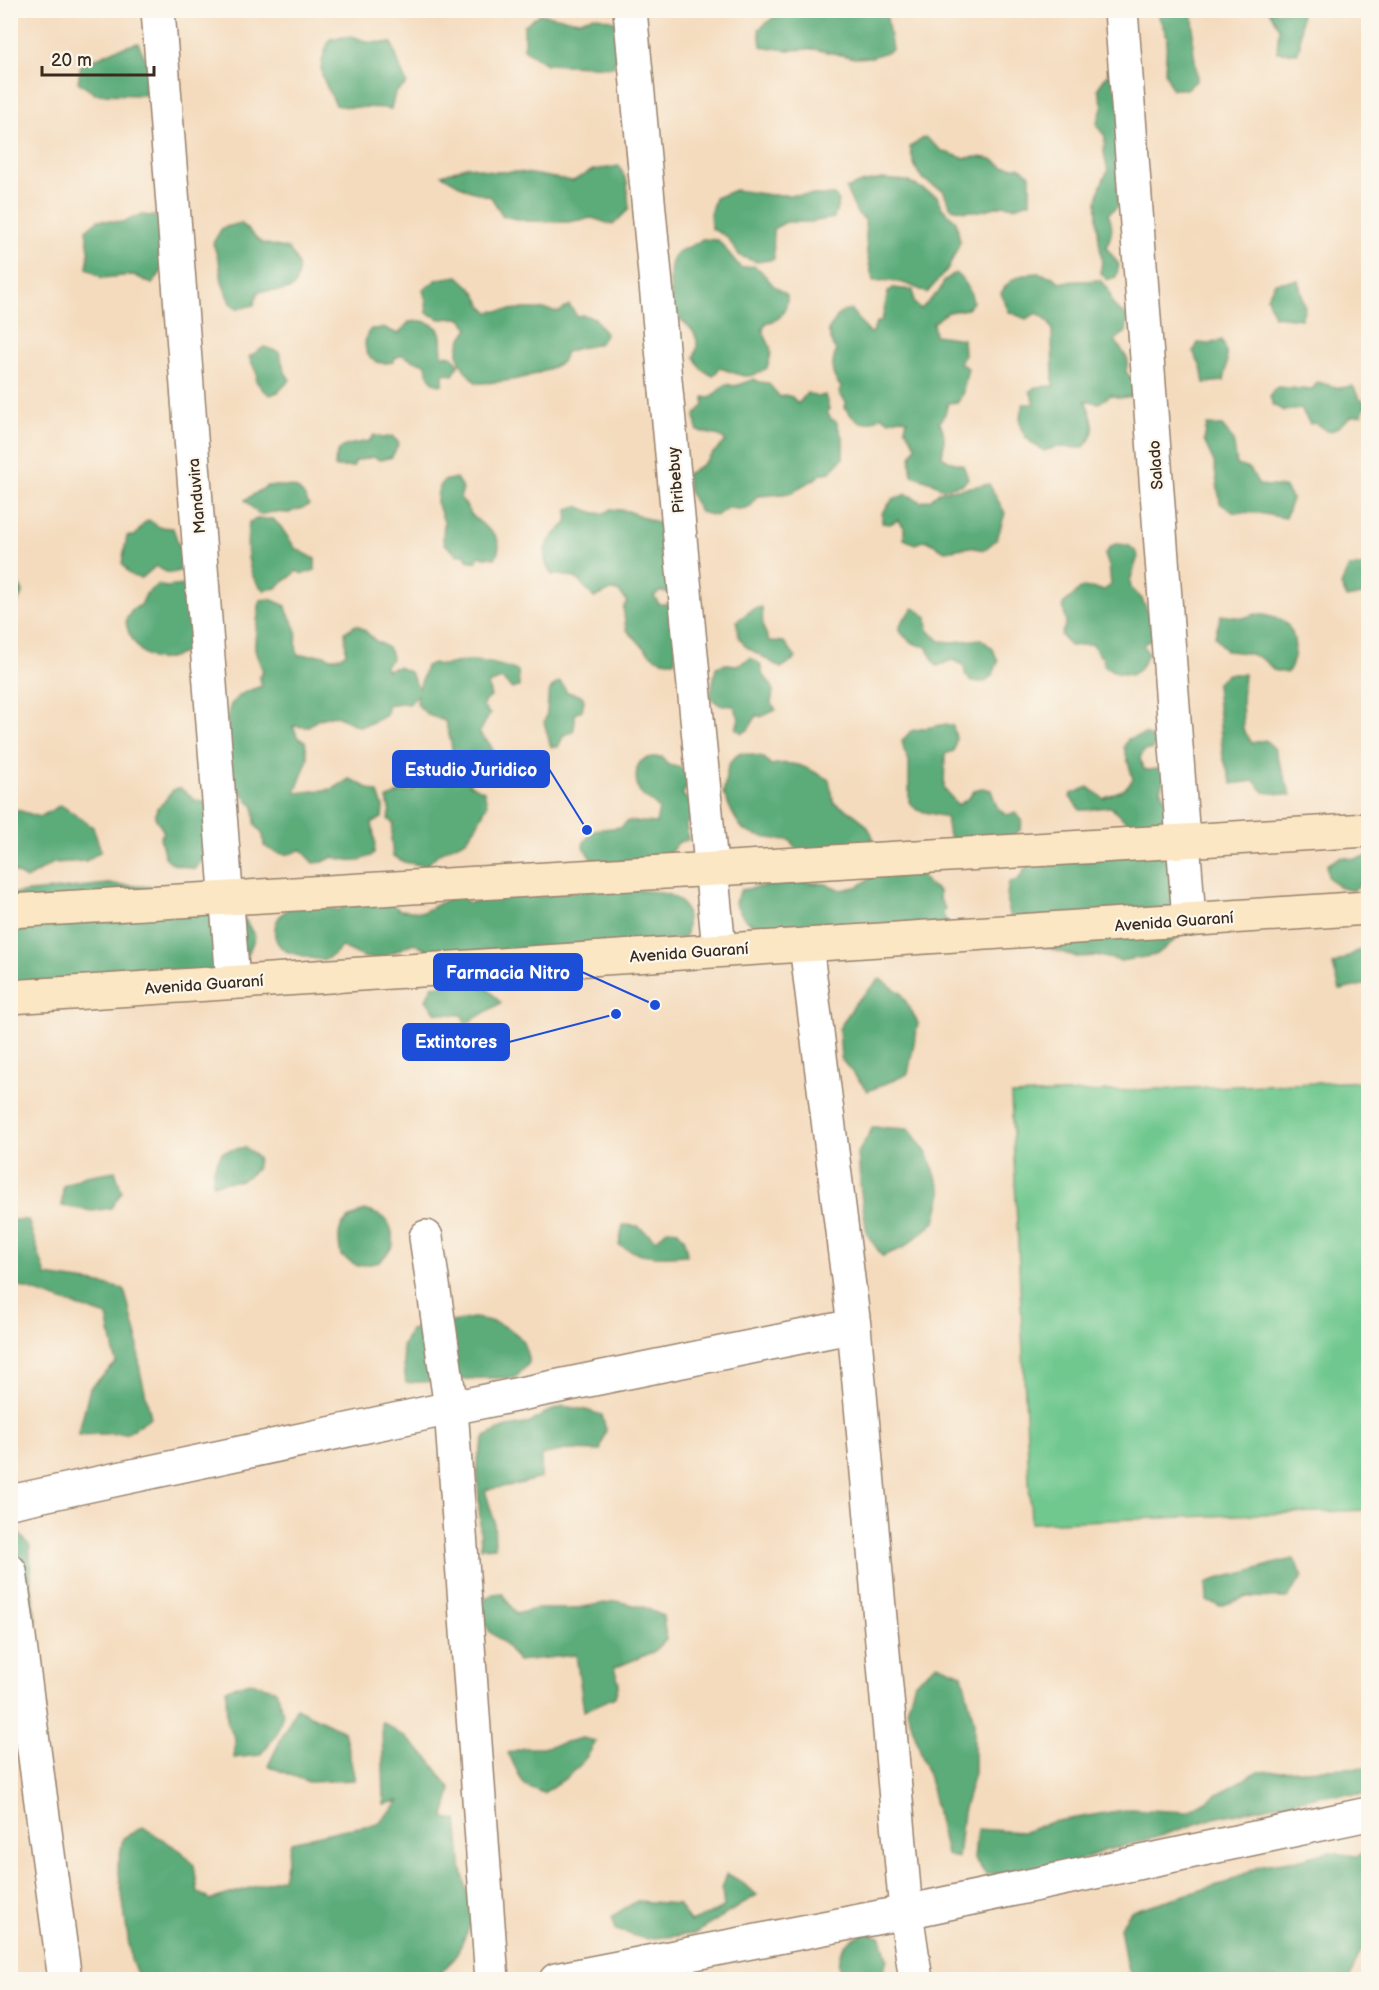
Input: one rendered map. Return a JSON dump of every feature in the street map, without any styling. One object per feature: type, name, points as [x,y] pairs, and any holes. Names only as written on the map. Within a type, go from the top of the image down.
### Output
[{"type":"main road","points":[[10,911],[1368,831]]},
{"type":"main road","name":"Avenida Guaraní","points":[[10,997],[1368,908]]},
{"type":"street","name":"Manduvira","points":[[158,10],[233,982]]},
{"type":"street","name":"Piribebuy","points":[[630,10],[719,950]]},
{"type":"street","name":"Salado","points":[[1121,10],[1189,920]]},
{"type":"street","points":[[806,945],[854,1326],[906,1912],[916,1980]]},
{"type":"street","points":[[426,1237],[451,1408],[492,1980]]},
{"type":"street","points":[[10,1502],[451,1408],[854,1326]]},
{"type":"street","points":[[10,1570],[65,1980]]},
{"type":"street","points":[[556,1980],[906,1912],[1368,1814]]},
{"type":"green space","points":[[830,10],[886,12],[892,50],[872,57],[855,58],[814,49],[786,50],[761,46],[759,29],[779,13],[811,15]]},
{"type":"green space","points":[[1162,11],[1191,11],[1194,24],[1193,45],[1197,80],[1187,89],[1172,89],[1165,72],[1167,36],[1159,17]]},
{"type":"green space","points":[[1269,11],[1301,11],[1300,47],[1297,53],[1277,52],[1279,28]]},
{"type":"green space","points":[[540,14],[579,21],[594,16],[615,21],[620,52],[613,67],[546,64],[524,49],[524,26]]},
{"type":"green space","points":[[352,36],[367,42],[392,43],[407,84],[395,93],[391,109],[336,105],[322,73],[322,59],[330,39]]},
{"type":"green space","points":[[138,43],[148,64],[145,95],[95,94],[78,82],[81,65],[117,49]]},
{"type":"green space","points":[[1108,74],[1120,81],[1129,164],[1117,180],[1118,206],[1108,214],[1111,231],[1106,247],[1119,265],[1116,277],[1107,280],[1100,272],[1102,260],[1097,212],[1100,188],[1108,171],[1104,153],[1105,136],[1096,125],[1103,106],[1098,88]]},
{"type":"green space","points":[[925,137],[942,151],[963,158],[992,159],[1004,167],[1019,167],[1030,175],[1030,202],[1014,207],[1004,205],[980,211],[951,208],[943,190],[928,183],[916,169],[910,147]]},
{"type":"green space","points":[[468,166],[493,172],[519,172],[573,181],[593,170],[619,166],[627,182],[629,209],[613,225],[592,218],[568,222],[527,221],[503,216],[491,197],[468,190],[442,175]]},
{"type":"green space","points":[[882,179],[907,181],[937,196],[942,208],[956,221],[960,242],[949,267],[927,293],[901,282],[873,281],[867,254],[865,220],[857,213],[846,189]]},
{"type":"green space","points":[[735,190],[771,195],[834,195],[839,201],[834,218],[810,222],[786,222],[773,229],[774,259],[757,262],[740,256],[726,236],[712,229],[710,214],[715,198]]},
{"type":"green space","points":[[141,215],[161,217],[165,267],[152,284],[134,275],[102,278],[87,268],[89,250],[86,230],[98,220],[123,222]]},
{"type":"green space","points":[[241,223],[262,243],[289,249],[297,263],[298,275],[294,287],[258,292],[254,305],[238,309],[230,303],[222,282],[213,243],[222,228]]},
{"type":"green space","points":[[702,239],[718,240],[741,268],[754,266],[787,295],[783,313],[776,320],[767,322],[763,328],[771,349],[771,356],[767,368],[754,375],[739,375],[720,368],[713,376],[701,369],[694,357],[697,350],[696,337],[684,322],[673,314],[670,273],[673,258],[680,251]]},
{"type":"green space","points":[[955,273],[967,286],[973,302],[967,309],[948,312],[933,323],[935,335],[963,339],[964,355],[960,363],[968,368],[962,395],[958,402],[948,403],[945,414],[939,422],[944,434],[942,456],[948,461],[963,465],[968,478],[963,484],[943,489],[932,482],[912,475],[911,460],[916,446],[905,428],[907,420],[900,418],[889,421],[882,416],[865,423],[853,417],[845,408],[846,402],[839,393],[841,387],[833,373],[836,350],[828,330],[841,313],[851,310],[869,333],[873,332],[876,323],[882,320],[888,292],[893,288],[913,290],[914,303],[921,309],[940,290],[944,281]]},
{"type":"green space","points":[[1039,273],[1053,277],[1060,282],[1100,280],[1109,291],[1113,305],[1128,317],[1126,332],[1115,340],[1128,360],[1126,372],[1137,384],[1133,396],[1120,398],[1111,395],[1099,403],[1085,400],[1092,419],[1093,430],[1092,436],[1083,448],[1057,447],[1044,451],[1026,437],[1021,427],[1023,404],[1035,404],[1030,391],[1035,387],[1053,386],[1052,328],[1045,318],[1037,313],[1026,319],[1009,312],[1001,293],[1008,283],[1017,277]]},
{"type":"green space","points":[[458,276],[475,292],[488,312],[543,309],[559,312],[569,305],[577,316],[595,318],[605,334],[600,343],[566,352],[562,362],[542,372],[500,382],[477,383],[469,376],[458,356],[460,343],[469,328],[460,319],[440,319],[427,313],[423,290],[438,279]]},
{"type":"green space","points":[[1298,280],[1305,307],[1301,319],[1274,316],[1267,297],[1275,283]]},
{"type":"green space","points":[[422,321],[438,329],[442,355],[452,356],[459,364],[453,375],[446,373],[443,375],[443,384],[439,385],[431,379],[426,364],[402,355],[395,358],[393,362],[379,363],[372,360],[365,347],[366,337],[371,329],[385,328],[398,334],[409,322]]},
{"type":"green space","points":[[1222,340],[1227,360],[1224,381],[1204,383],[1201,367],[1193,352],[1198,343],[1210,344]]},
{"type":"green space","points":[[264,347],[279,352],[290,380],[278,392],[270,395],[256,381],[257,374],[249,357]]},
{"type":"green space","points":[[754,379],[768,383],[780,397],[785,395],[792,397],[798,404],[807,393],[818,397],[825,395],[829,409],[827,412],[831,419],[836,421],[843,440],[843,458],[830,472],[820,474],[793,493],[758,495],[750,507],[727,508],[716,516],[700,512],[689,492],[686,474],[704,463],[726,441],[720,436],[698,431],[695,415],[704,405],[704,397],[710,398],[726,384],[735,386]]},
{"type":"green space","points":[[1317,382],[1340,388],[1353,386],[1359,398],[1366,403],[1362,415],[1352,416],[1334,430],[1327,431],[1315,423],[1310,424],[1301,409],[1284,411],[1273,405],[1270,397],[1273,390],[1278,387],[1312,390]]},
{"type":"green space","points":[[1207,425],[1222,426],[1233,439],[1237,465],[1250,469],[1259,485],[1284,487],[1292,499],[1285,518],[1259,513],[1233,512],[1220,503],[1214,462],[1204,441]]},
{"type":"green space","points":[[374,435],[383,438],[392,436],[399,443],[392,457],[380,460],[373,457],[356,461],[353,467],[335,467],[337,453],[341,449],[350,444],[369,441]]},
{"type":"green space","points":[[456,478],[463,489],[460,498],[470,513],[492,532],[499,543],[495,558],[479,556],[476,562],[467,560],[465,554],[457,555],[444,543],[444,522],[437,502],[438,491],[443,481]]},
{"type":"green space","points":[[989,484],[1005,513],[997,539],[984,550],[970,547],[945,551],[926,540],[915,544],[904,539],[904,527],[898,520],[890,524],[882,523],[882,513],[893,499],[907,494],[921,502],[931,499],[939,492]]},
{"type":"green space","points":[[267,486],[288,486],[298,489],[309,505],[289,513],[273,512],[259,515],[245,500]]},
{"type":"green space","points":[[577,506],[599,513],[611,509],[628,511],[663,525],[675,593],[659,592],[654,596],[659,604],[678,605],[675,661],[661,660],[652,656],[628,632],[623,608],[627,601],[618,591],[609,591],[594,598],[577,579],[552,575],[545,559],[546,546],[554,534],[567,523],[568,509]]},
{"type":"green space","points":[[257,519],[273,519],[295,548],[315,559],[315,570],[303,574],[296,571],[276,588],[264,590],[253,577],[248,559],[249,522]]},
{"type":"green space","points":[[149,520],[159,527],[173,528],[180,549],[187,550],[190,560],[179,571],[170,573],[156,566],[142,578],[134,577],[122,563],[127,536],[135,536]]},
{"type":"green space","points":[[1115,544],[1129,546],[1138,556],[1130,581],[1131,588],[1142,599],[1158,634],[1143,645],[1148,654],[1139,670],[1131,675],[1117,673],[1104,666],[1103,657],[1098,654],[1093,644],[1070,646],[1061,635],[1066,623],[1063,604],[1083,587],[1104,590],[1111,585],[1105,555]]},
{"type":"green space","points":[[1368,565],[1368,594],[1347,598],[1341,585],[1349,567]]},
{"type":"green space","points":[[11,577],[16,580],[23,592],[17,604],[11,608]]},
{"type":"green space","points":[[158,584],[165,587],[185,585],[192,598],[207,652],[189,651],[166,659],[153,659],[136,645],[130,635],[126,619],[133,609],[141,605],[146,594]]},
{"type":"green space","points":[[270,599],[286,606],[296,630],[298,655],[340,657],[346,653],[345,632],[356,625],[389,649],[392,659],[385,665],[386,670],[398,667],[410,672],[419,689],[426,666],[433,663],[446,665],[480,661],[518,671],[519,687],[512,689],[502,679],[488,684],[491,697],[484,702],[483,707],[490,714],[479,733],[489,743],[498,760],[492,767],[471,774],[469,784],[484,791],[487,805],[466,840],[439,853],[426,866],[404,862],[393,856],[391,839],[393,823],[388,819],[390,812],[387,799],[400,792],[413,791],[428,778],[454,768],[451,742],[445,721],[428,715],[417,704],[418,695],[409,704],[386,705],[388,710],[385,716],[366,725],[358,726],[334,715],[319,719],[307,727],[293,726],[298,738],[305,741],[308,759],[295,793],[333,789],[349,779],[378,793],[383,807],[382,818],[372,823],[374,854],[359,860],[333,857],[314,863],[301,849],[282,854],[264,846],[263,835],[255,824],[254,807],[228,777],[227,732],[228,715],[234,700],[247,691],[262,686],[259,677],[263,672],[256,652],[255,640],[260,600]]},
{"type":"green space","points":[[762,607],[763,627],[769,641],[784,642],[796,658],[781,668],[745,646],[738,636],[737,621],[753,609]]},
{"type":"green space","points":[[914,608],[927,617],[928,630],[940,641],[981,639],[993,649],[998,662],[993,674],[985,682],[971,682],[965,674],[964,665],[952,660],[937,666],[925,646],[910,641],[899,630],[902,621]]},
{"type":"green space","points":[[1256,614],[1280,619],[1292,632],[1295,646],[1293,661],[1287,673],[1273,670],[1258,657],[1226,651],[1215,636],[1221,615],[1243,618]]},
{"type":"green space","points":[[751,658],[760,664],[763,676],[771,684],[773,694],[771,702],[776,710],[761,717],[757,715],[748,730],[742,733],[736,729],[739,718],[734,706],[720,705],[710,698],[716,667],[726,664],[737,665]]},
{"type":"green space","points":[[1227,674],[1244,674],[1243,729],[1252,743],[1265,740],[1274,748],[1291,795],[1264,792],[1254,781],[1232,784],[1223,757],[1216,684]]},
{"type":"green space","points":[[560,682],[567,692],[582,696],[584,700],[582,710],[575,714],[573,732],[564,735],[558,747],[551,747],[544,722],[549,694],[554,685]]},
{"type":"green space","points":[[946,724],[953,726],[956,738],[954,751],[945,754],[944,789],[958,805],[969,798],[974,790],[982,788],[991,790],[997,807],[1006,815],[1015,813],[1022,820],[1021,829],[1008,840],[964,844],[949,837],[946,817],[917,810],[909,802],[909,761],[902,741],[911,731]]},
{"type":"green space","points":[[1146,734],[1155,741],[1153,749],[1144,751],[1140,758],[1143,769],[1168,768],[1160,789],[1167,802],[1162,818],[1157,823],[1143,826],[1128,822],[1111,807],[1080,810],[1070,797],[1071,794],[1088,787],[1104,799],[1129,784],[1133,779],[1124,747],[1128,739]]},
{"type":"green space","points":[[741,753],[763,757],[771,765],[802,766],[829,780],[834,803],[855,815],[867,826],[874,839],[875,847],[810,869],[790,840],[773,839],[744,830],[723,793],[729,765]]},
{"type":"green space","points":[[652,757],[662,757],[668,765],[683,769],[688,774],[691,782],[682,794],[692,804],[692,818],[686,824],[688,840],[679,842],[667,856],[601,863],[591,859],[583,847],[584,842],[594,830],[621,827],[628,821],[656,823],[659,809],[640,793],[636,778],[640,763]]},
{"type":"green space","points":[[180,788],[197,801],[207,802],[208,846],[195,869],[173,864],[165,857],[160,838],[164,832],[155,817],[157,808],[173,790]]},
{"type":"green space","points":[[61,805],[93,827],[101,851],[86,861],[53,863],[26,879],[11,870],[11,808],[40,817]]},
{"type":"green space","points":[[1156,853],[1180,869],[1188,930],[1156,955],[1121,961],[1099,956],[1076,957],[1020,936],[1008,910],[1007,894],[1009,882],[1018,880],[1029,863]]},
{"type":"green space","points":[[1368,856],[1368,888],[1361,883],[1353,891],[1339,887],[1328,877],[1327,865],[1340,857],[1355,859]]},
{"type":"green space","points":[[881,870],[920,874],[928,884],[939,891],[939,898],[945,908],[943,915],[948,923],[777,930],[751,923],[743,916],[735,902],[741,890],[791,881],[826,884],[842,890],[859,886]]},
{"type":"green space","points":[[108,884],[155,887],[212,884],[246,921],[255,937],[246,959],[226,984],[11,987],[11,894]]},
{"type":"green space","points":[[525,887],[538,897],[567,892],[609,890],[651,891],[667,894],[677,899],[684,907],[687,922],[685,938],[515,957],[494,949],[440,958],[414,943],[383,957],[370,958],[341,947],[327,959],[322,960],[286,951],[276,939],[278,919],[290,908],[298,905],[340,910],[348,901],[387,901],[400,910],[423,912],[458,894],[469,903],[480,901],[495,893]]},
{"type":"green space","points":[[1368,945],[1368,984],[1340,990],[1333,965]]},
{"type":"green space","points":[[880,979],[901,993],[918,1023],[908,1074],[868,1091],[841,1059],[839,1029],[856,1002]]},
{"type":"green space","points":[[466,982],[488,989],[501,1003],[465,1024],[462,1015],[436,1013],[426,1000],[432,986]]},
{"type":"green space","points":[[1368,1081],[1368,1510],[1031,1523],[1011,1095]]},
{"type":"green space","points":[[873,1127],[909,1129],[928,1155],[942,1193],[935,1222],[903,1248],[882,1256],[867,1234],[858,1153]]},
{"type":"green space","points":[[245,1147],[258,1158],[256,1170],[242,1180],[213,1184],[214,1168],[222,1152]]},
{"type":"green space","points":[[115,1171],[122,1192],[111,1208],[92,1211],[62,1206],[63,1186],[85,1176]]},
{"type":"green space","points":[[365,1210],[379,1215],[388,1222],[392,1231],[393,1246],[380,1262],[358,1266],[341,1256],[339,1233],[344,1223]]},
{"type":"green space","points":[[10,1220],[28,1220],[46,1276],[124,1289],[137,1337],[140,1371],[151,1417],[127,1433],[78,1435],[90,1388],[116,1363],[107,1316],[18,1286],[11,1287]]},
{"type":"green space","points":[[623,1225],[638,1226],[656,1240],[668,1229],[678,1231],[685,1240],[687,1255],[652,1256],[626,1249],[619,1245]]},
{"type":"green space","points":[[473,1318],[500,1324],[522,1340],[529,1363],[515,1378],[406,1383],[402,1347],[410,1330]]},
{"type":"green space","points":[[563,1406],[602,1415],[606,1430],[600,1451],[566,1450],[541,1455],[541,1478],[485,1490],[494,1520],[495,1547],[481,1548],[477,1459],[485,1437],[503,1428],[530,1423],[545,1413]]},
{"type":"green space","points":[[10,1523],[30,1546],[31,1584],[36,1621],[13,1633],[10,1633]]},
{"type":"green space","points":[[1294,1559],[1303,1576],[1287,1598],[1247,1597],[1220,1606],[1207,1601],[1206,1583]]},
{"type":"green space","points":[[502,1593],[516,1614],[536,1609],[572,1609],[616,1601],[643,1607],[663,1616],[666,1639],[653,1652],[614,1668],[619,1683],[615,1697],[584,1711],[576,1655],[518,1661],[504,1643],[490,1632],[475,1606],[493,1594]]},
{"type":"green space","points":[[937,1664],[962,1674],[974,1722],[974,1773],[963,1812],[958,1858],[946,1855],[929,1778],[907,1710],[915,1682]]},
{"type":"green space","points":[[250,1682],[276,1690],[283,1713],[277,1734],[260,1755],[234,1758],[235,1738],[227,1724],[226,1689]]},
{"type":"green space","points":[[296,1708],[344,1731],[355,1780],[309,1782],[268,1766]]},
{"type":"green space","points":[[382,1722],[406,1738],[428,1758],[451,1790],[444,1818],[457,1820],[462,1871],[474,1917],[455,1958],[434,1979],[139,1979],[131,1960],[118,1866],[123,1838],[143,1827],[181,1851],[194,1865],[198,1892],[210,1900],[283,1878],[291,1842],[378,1824],[400,1801],[384,1804]]},
{"type":"green space","points":[[582,1738],[596,1741],[586,1758],[567,1777],[543,1793],[524,1785],[508,1753],[523,1748],[542,1748]]},
{"type":"green space","points":[[1368,1767],[1368,1794],[1324,1795],[1214,1818],[1148,1840],[1103,1851],[1059,1868],[986,1875],[974,1858],[977,1829],[1024,1832],[1051,1822],[1130,1809],[1187,1812],[1256,1772]]},
{"type":"green space","points":[[1368,1849],[1368,1940],[1349,1979],[1134,1979],[1126,1964],[1120,1927],[1131,1911],[1228,1882],[1262,1865],[1297,1860],[1328,1852],[1357,1856]]},
{"type":"green space","points":[[727,1874],[757,1895],[694,1934],[645,1939],[616,1930],[612,1916],[637,1901],[678,1904],[690,1922],[724,1908],[722,1889]]},
{"type":"green space","points":[[866,1933],[881,1937],[887,1959],[881,1979],[842,1979],[839,1971],[839,1956],[842,1950],[851,1940]]},
{"type":"green space","points":[[683,1964],[698,1970],[709,1979],[628,1980]]},
{"type":"place","name":"Estudio Juridico","points":[[587,830]]},
{"type":"place","name":"Farmacia Nitro","points":[[655,1005]]},
{"type":"place","name":"Extintores","points":[[616,1014]]}]
